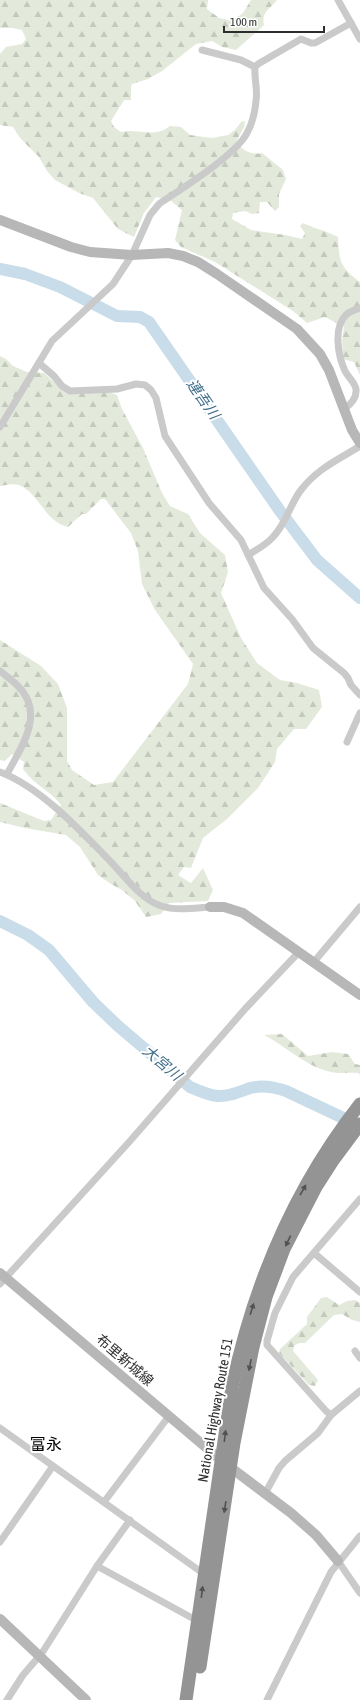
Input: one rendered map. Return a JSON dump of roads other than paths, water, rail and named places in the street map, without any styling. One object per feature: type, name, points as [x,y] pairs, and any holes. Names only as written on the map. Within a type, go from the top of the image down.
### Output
[{"type":"highway","name":"National Highway Route 151","points":[[186,1700],[199,1618],[204,1574],[226,1465],[234,1444],[258,1327],[276,1270],[294,1228],[346,1132],[357,1108]]},
{"type":"highway","name":"National Highway Route 151","points":[[346,1132],[360,1124]]},
{"type":"highway","name":"National Highway Route 151","points":[[195,1700],[226,1465]]},
{"type":"street","points":[[338,0],[359,35]]},
{"type":"street","points":[[0,427],[56,336],[113,284],[132,255],[152,211],[159,204],[221,160],[238,146],[247,134],[256,102],[257,88],[255,68],[258,64],[301,39],[314,43],[351,23]]},
{"type":"street","points":[[202,50],[241,60],[255,68]]},
{"type":"street","points":[[0,220],[71,247],[90,252],[132,255],[168,253],[183,256],[198,262],[298,329],[320,354],[329,370],[344,409],[360,444],[331,462],[317,473],[300,490],[283,521],[270,540],[248,555]]},
{"type":"street","points":[[344,409],[350,405],[356,390],[341,363],[338,331],[341,322],[346,315],[360,308]]},
{"type":"street","points":[[40,364],[54,376],[62,386],[70,391],[117,389],[136,384],[145,385],[151,390],[156,398],[165,436],[209,502],[235,531],[264,588],[292,619],[313,648],[344,673],[351,686],[360,695]]},
{"type":"street","points":[[0,671],[18,685],[27,700],[31,722],[26,738],[4,773],[48,802],[83,832],[134,887],[149,899],[160,905],[171,908],[224,907],[243,913],[360,996]]},
{"type":"street","points":[[347,742],[360,713]]},
{"type":"street","points":[[313,963],[360,907]]},
{"type":"street","points":[[2,1279],[179,1085],[245,1009],[299,952]]},
{"type":"street","points":[[331,1415],[267,1345],[266,1341],[275,1313],[293,1276],[360,1199]]},
{"type":"street","points":[[314,1253],[360,1292]]},
{"type":"street","name":"布里新城線","points":[[2,1279],[169,1416],[226,1465],[291,1513],[316,1535],[338,1561]]},
{"type":"street","points":[[355,1351],[360,1358]]},
{"type":"street","points":[[264,1493],[268,1490],[279,1468],[318,1433],[331,1415],[360,1390]]},
{"type":"street","points":[[104,1502],[169,1416]]},
{"type":"street","points":[[0,1428],[204,1574]]},
{"type":"street","points":[[0,1542],[53,1466]]},
{"type":"street","points":[[7,1700],[23,1675],[39,1656],[97,1566],[130,1520]]},
{"type":"street","points":[[267,1700],[331,1572],[338,1561],[360,1536]]},
{"type":"street","points":[[338,1561],[360,1593]]},
{"type":"street","points":[[97,1566],[194,1619],[199,1618]]},
{"type":"street","points":[[0,1619],[86,1700]]},
{"type":"waterway","name":"連吾川","points":[[0,269],[25,274],[60,287],[117,316],[140,317],[149,322],[280,511],[317,560],[360,598]]},
{"type":"waterway","name":"大宮川","points":[[0,921],[28,935],[49,950],[93,1002],[118,1026],[190,1087],[207,1094],[221,1096],[234,1094],[254,1087],[277,1088],[356,1124]]},
{"type":"district","name":"富永","points":[[46,1444]]}]
